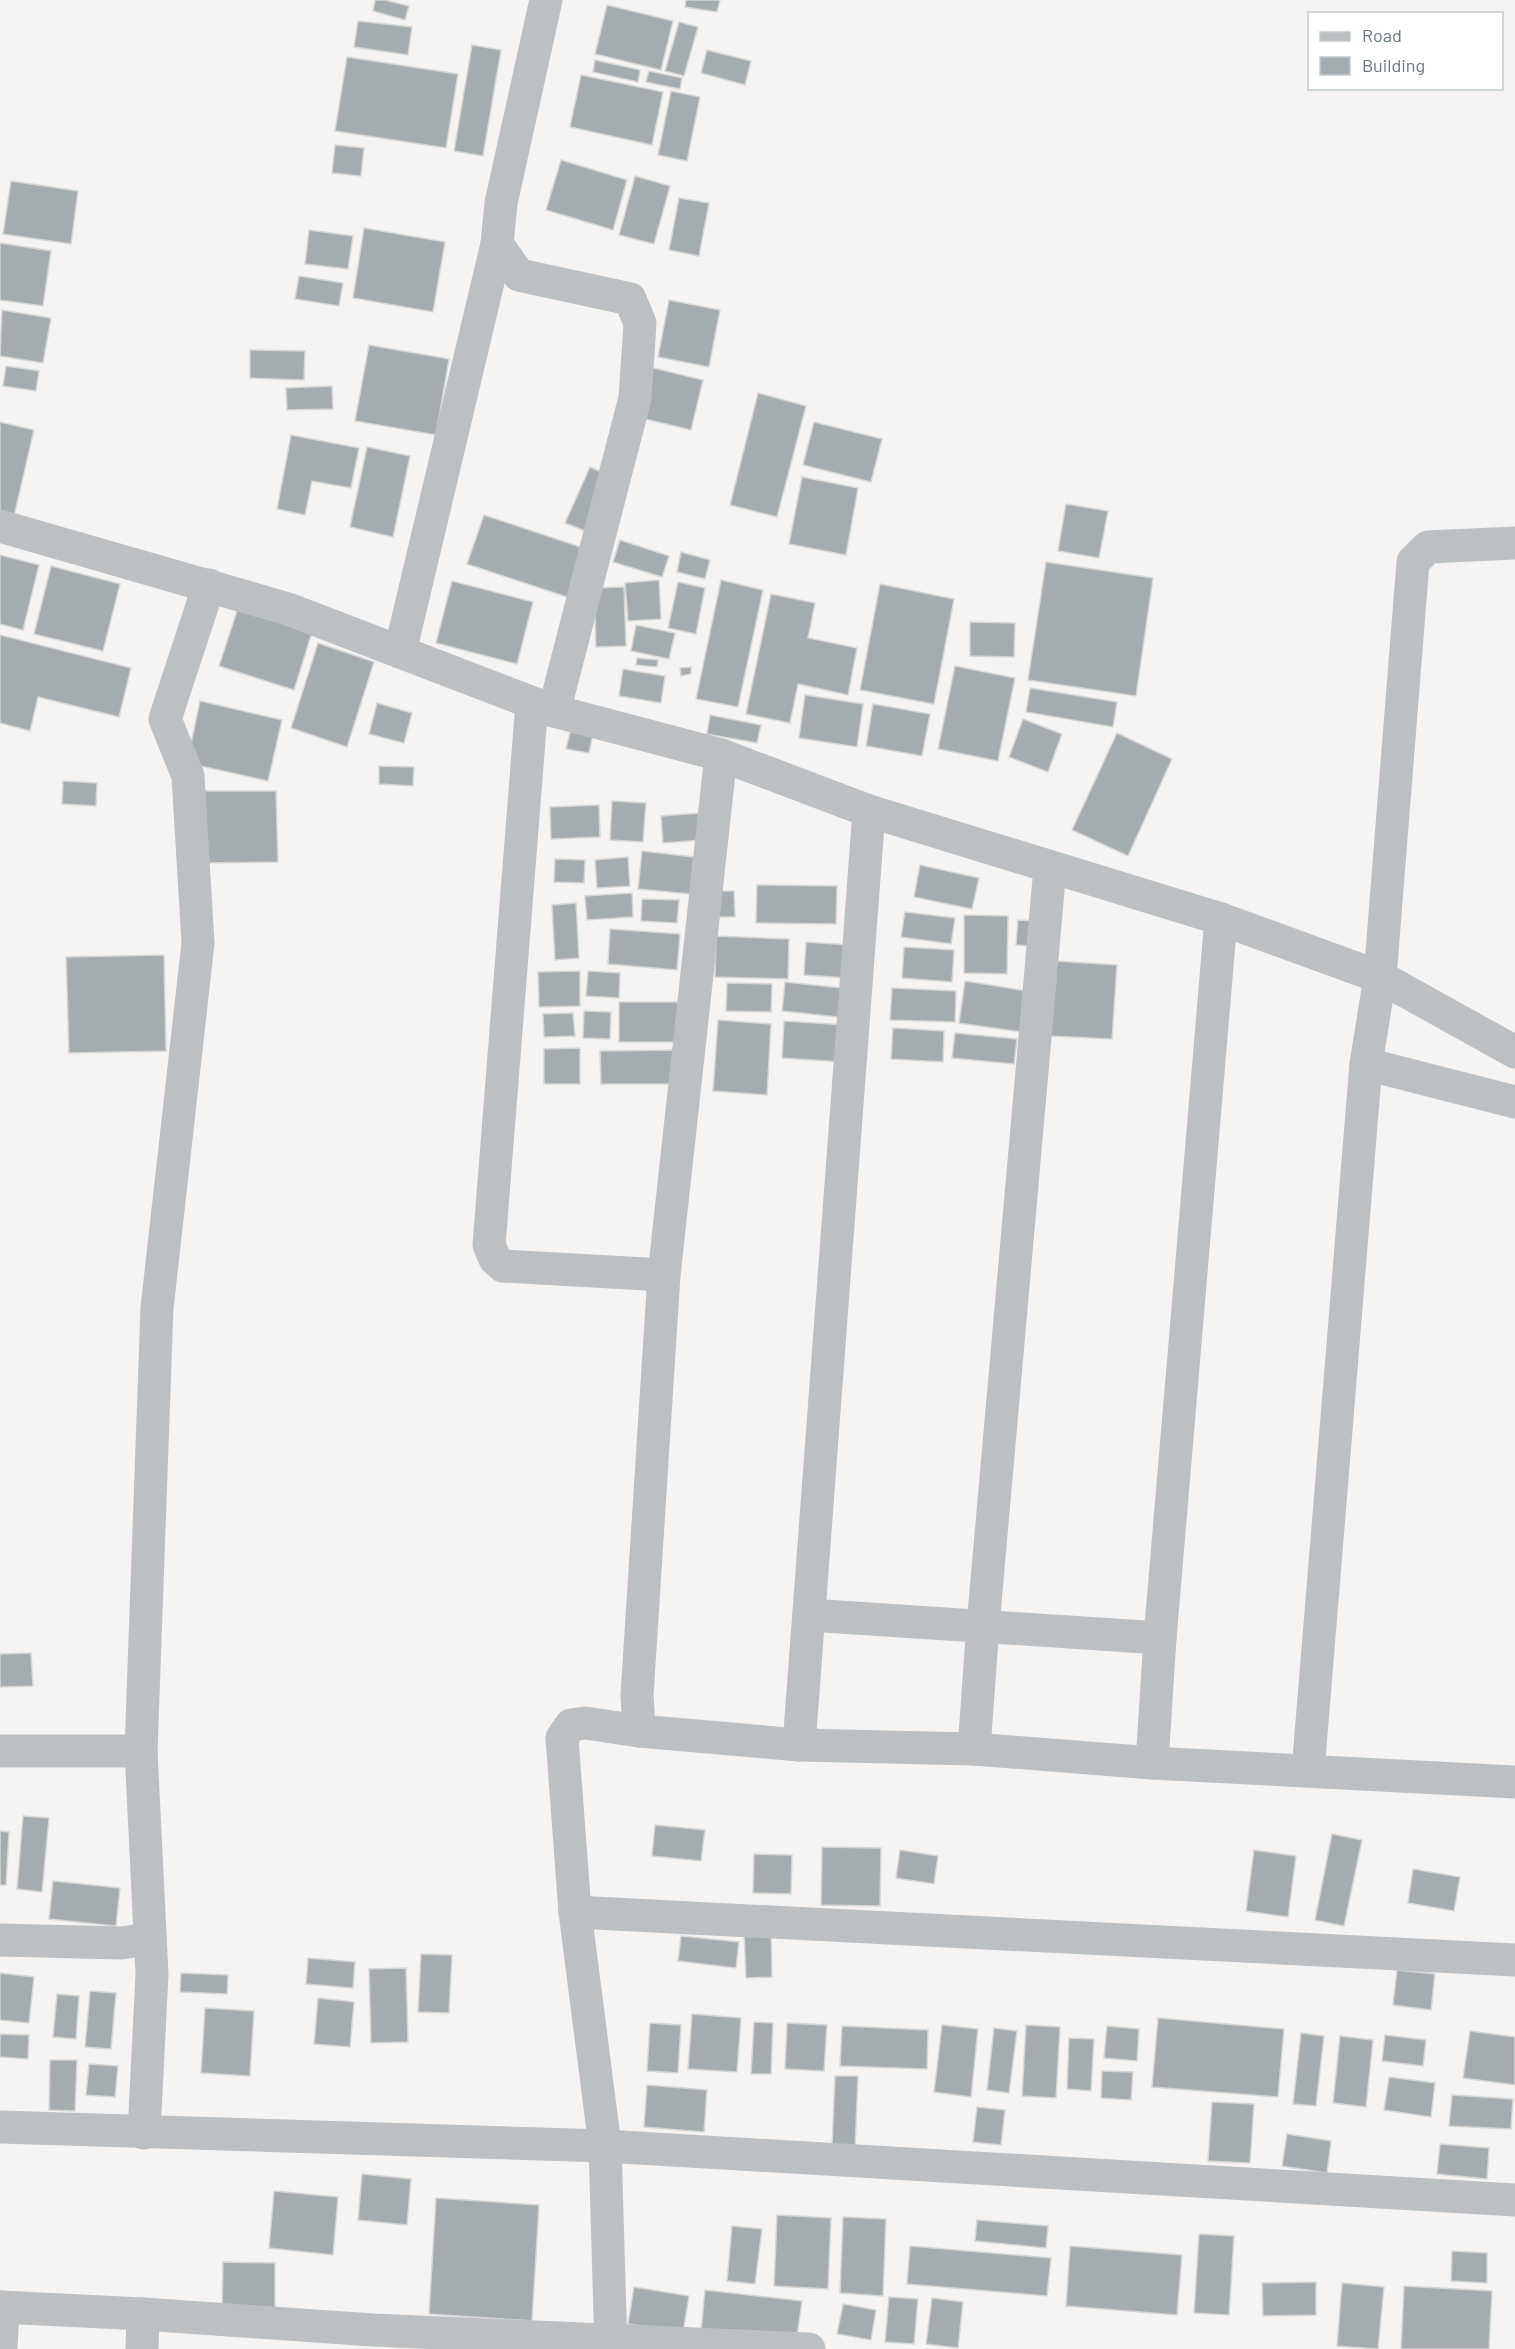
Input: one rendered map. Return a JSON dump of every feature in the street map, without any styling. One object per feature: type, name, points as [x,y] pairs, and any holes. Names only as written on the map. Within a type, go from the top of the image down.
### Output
[{"type":"street","points":[[400,652],[497,244],[501,203],[546,0]]},
{"type":"street","points":[[497,244],[519,275],[630,299],[640,323],[635,398],[543,707],[489,1245],[495,1259],[503,1266],[664,1275]]},
{"type":"street","points":[[0,526],[288,609],[543,707],[721,755],[869,811],[1221,919],[1380,977],[1515,1052]]},
{"type":"street","points":[[1308,1772],[1366,1064],[1380,977],[1413,562],[1428,547],[1515,543]]},
{"type":"street","points":[[144,2133],[152,1974],[141,1751],[157,1308],[198,944],[188,777],[165,719],[209,585]]},
{"type":"street","points":[[639,1731],[637,1695],[664,1275],[721,755]]},
{"type":"street","points":[[799,1745],[869,811]]},
{"type":"street","points":[[974,1749],[1050,868]]},
{"type":"street","points":[[1152,1763],[1160,1638],[1221,919]]},
{"type":"street","points":[[1366,1064],[1515,1102]]},
{"type":"street","points":[[809,1615],[1160,1638]]},
{"type":"street","points":[[611,2344],[605,2146],[575,1912],[562,1738],[571,1725],[585,1723],[639,1731],[799,1745],[974,1749],[1152,1763],[1515,1782]]},
{"type":"street","points":[[0,1751],[141,1751]]},
{"type":"street","points":[[575,1912],[1515,1960]]},
{"type":"street","points":[[0,1940],[121,1943],[150,1939]]},
{"type":"street","points":[[0,2127],[605,2146],[1515,2200]]},
{"type":"street","points":[[1,2349],[2,2307],[143,2314],[373,2340],[809,2349]]},
{"type":"street","points":[[142,2349],[143,2314]]},
{"type":"building","points":[[375,0],[409,6],[405,20],[373,11]]},
{"type":"building","points":[[686,0],[720,0],[717,12],[685,7]]},
{"type":"building","points":[[607,5],[673,21],[661,70],[595,54]]},
{"type":"building","points":[[358,21],[412,27],[408,55],[354,47]]},
{"type":"building","points":[[679,22],[698,27],[684,76],[665,71]]},
{"type":"building","points":[[472,45],[501,50],[483,156],[454,151]]},
{"type":"building","points":[[707,50],[751,61],[745,85],[701,73]]},
{"type":"building","points":[[347,57],[458,74],[446,148],[335,131]]},
{"type":"building","points":[[595,60],[640,70],[638,82],[593,72]]},
{"type":"building","points":[[649,71],[682,78],[680,89],[646,82]]},
{"type":"building","points":[[581,75],[663,92],[652,145],[570,127]]},
{"type":"building","points":[[671,91],[700,97],[687,161],[658,155]]},
{"type":"building","points":[[335,145],[364,148],[361,176],[332,173]]},
{"type":"building","points":[[561,160],[627,180],[613,230],[546,210]]},
{"type":"building","points":[[635,176],[670,186],[654,244],[619,235]]},
{"type":"building","points":[[11,181],[78,191],[71,244],[3,234]]},
{"type":"building","points":[[679,198],[709,203],[699,256],[669,250]]},
{"type":"building","points":[[364,228],[445,242],[433,312],[353,298]]},
{"type":"building","points":[[309,230],[353,236],[348,269],[305,264]]},
{"type":"building","points":[[0,243],[51,251],[43,306],[0,300]]},
{"type":"building","points":[[299,276],[343,283],[339,306],[295,299]]},
{"type":"building","points":[[669,300],[720,310],[709,367],[658,357]]},
{"type":"building","points":[[2,310],[51,318],[43,363],[0,356]]},
{"type":"building","points":[[369,345],[449,359],[436,435],[355,421]]},
{"type":"building","points":[[250,350],[305,351],[304,380],[250,378]]},
{"type":"building","points":[[6,366],[39,371],[36,391],[3,386]]},
{"type":"building","points":[[649,367],[703,380],[691,430],[637,417]]},
{"type":"building","points":[[332,386],[333,409],[287,410],[286,388]]},
{"type":"building","points":[[758,393],[806,406],[777,517],[730,505]]},
{"type":"building","points":[[0,422],[34,430],[14,516],[0,513]]},
{"type":"building","points":[[814,422],[882,439],[871,482],[803,465]]},
{"type":"building","points":[[291,435],[359,448],[351,488],[312,481],[305,515],[277,509]]},
{"type":"building","points":[[367,447],[410,456],[393,537],[350,527]]},
{"type":"building","points":[[590,467],[610,476],[585,531],[565,523]]},
{"type":"building","points":[[802,477],[858,488],[846,555],[789,544]]},
{"type":"building","points":[[1066,504],[1108,511],[1099,558],[1058,551]]},
{"type":"building","points":[[484,515],[583,548],[567,597],[467,564]]},
{"type":"building","points":[[620,540],[669,556],[662,577],[613,562]]},
{"type":"building","points":[[681,552],[710,560],[705,579],[677,572]]},
{"type":"building","points":[[0,555],[39,565],[23,630],[0,624]]},
{"type":"building","points":[[1046,562],[1153,578],[1136,696],[1028,680]]},
{"type":"building","points":[[51,566],[120,584],[103,651],[34,634]]},
{"type":"building","points":[[659,580],[661,619],[628,621],[625,583]]},
{"type":"building","points":[[721,580],[763,590],[738,707],[696,699]]},
{"type":"building","points":[[452,581],[533,602],[517,664],[436,643]]},
{"type":"building","points":[[678,582],[705,588],[696,634],[668,628]]},
{"type":"building","points":[[880,584],[954,599],[934,704],[860,690]]},
{"type":"building","points":[[624,587],[626,646],[596,647],[594,588]]},
{"type":"building","points":[[771,594],[815,603],[808,638],[857,648],[848,695],[798,684],[790,723],[746,714]]},
{"type":"building","points":[[239,605],[313,629],[294,690],[219,666]]},
{"type":"building","points":[[970,622],[1015,623],[1014,657],[970,656]]},
{"type":"building","points":[[636,625],[675,633],[669,659],[631,651]]},
{"type":"building","points":[[0,635],[131,668],[119,717],[38,697],[30,731],[0,723]]},
{"type":"building","points":[[318,643],[374,662],[347,747],[291,728]]},
{"type":"building","points":[[637,658],[658,660],[657,667],[636,665]]},
{"type":"building","points":[[955,666],[1015,678],[998,761],[938,749]]},
{"type":"building","points":[[691,667],[691,674],[681,676],[680,668]]},
{"type":"building","points":[[623,669],[665,676],[661,703],[619,696]]},
{"type":"building","points":[[1030,688],[1117,702],[1113,727],[1026,712]]},
{"type":"building","points":[[805,695],[863,704],[857,747],[799,738]]},
{"type":"building","points":[[200,701],[282,720],[268,781],[187,763]]},
{"type":"building","points":[[377,703],[412,713],[404,743],[369,734]]},
{"type":"building","points":[[873,704],[930,714],[922,756],[866,746]]},
{"type":"building","points":[[710,715],[761,725],[757,743],[707,734]]},
{"type":"building","points":[[1023,719],[1062,734],[1048,772],[1009,757]]},
{"type":"building","points":[[571,729],[593,734],[589,753],[566,749]]},
{"type":"building","points":[[1117,733],[1172,759],[1128,856],[1072,830]]},
{"type":"building","points":[[379,766],[414,767],[413,786],[379,784]]},
{"type":"building","points":[[63,781],[97,783],[96,806],[62,804]]},
{"type":"building","points":[[203,791],[276,791],[278,862],[204,863]]},
{"type":"building","points":[[612,801],[646,803],[643,842],[610,840]]},
{"type":"building","points":[[599,805],[600,837],[551,839],[550,807]]},
{"type":"building","points":[[700,813],[702,840],[663,843],[661,816]]},
{"type":"building","points":[[642,851],[694,857],[690,894],[638,889]]},
{"type":"building","points":[[628,857],[630,886],[597,888],[595,860]]},
{"type":"building","points":[[555,859],[585,860],[584,883],[554,882]]},
{"type":"building","points":[[920,865],[979,878],[972,909],[914,897]]},
{"type":"building","points":[[757,885],[837,886],[836,924],[756,923]]},
{"type":"building","points":[[717,891],[734,891],[735,917],[717,917]]},
{"type":"building","points":[[632,893],[633,917],[587,920],[585,896]]},
{"type":"building","points":[[642,899],[679,900],[677,923],[641,921]]},
{"type":"building","points":[[576,903],[579,958],[555,960],[552,905]]},
{"type":"building","points":[[905,912],[955,918],[951,944],[901,937]]},
{"type":"building","points":[[964,915],[1008,916],[1007,974],[964,973]]},
{"type":"building","points":[[1018,920],[1037,921],[1035,946],[1016,945]]},
{"type":"building","points":[[610,929],[680,934],[677,970],[608,964]]},
{"type":"building","points":[[716,936],[789,939],[788,979],[715,977]]},
{"type":"building","points":[[806,942],[850,945],[848,978],[804,975]]},
{"type":"building","points":[[904,947],[954,950],[952,982],[902,978]]},
{"type":"building","points":[[164,955],[166,1051],[69,1053],[66,957]]},
{"type":"building","points":[[1055,961],[1117,965],[1112,1039],[1050,1036]]},
{"type":"building","points":[[580,971],[580,1006],[539,1007],[538,972]]},
{"type":"building","points":[[588,971],[620,973],[619,998],[586,996]]},
{"type":"building","points":[[965,981],[1027,991],[1021,1032],[959,1023]]},
{"type":"building","points":[[785,982],[851,989],[848,1018],[782,1011]]},
{"type":"building","points":[[727,983],[772,984],[771,1012],[726,1011]]},
{"type":"building","points":[[892,988],[956,991],[955,1022],[890,1020]]},
{"type":"building","points":[[619,1002],[680,1002],[680,1042],[619,1042]]},
{"type":"building","points":[[584,1011],[611,1012],[610,1039],[583,1038]]},
{"type":"building","points":[[573,1013],[575,1036],[544,1037],[543,1014]]},
{"type":"building","points":[[718,1020],[771,1024],[767,1095],[713,1091]]},
{"type":"building","points":[[784,1021],[846,1025],[844,1062],[782,1058]]},
{"type":"building","points":[[893,1028],[944,1031],[943,1062],[891,1059]]},
{"type":"building","points":[[955,1033],[1017,1039],[1014,1064],[952,1058]]},
{"type":"building","points":[[580,1048],[580,1084],[544,1084],[544,1049]]},
{"type":"building","points":[[675,1050],[676,1084],[601,1084],[600,1051]]},
{"type":"building","points":[[31,1653],[33,1686],[0,1687],[0,1654]]},
{"type":"building","points":[[23,1816],[49,1818],[42,1892],[17,1889]]},
{"type":"building","points":[[655,1825],[705,1830],[701,1861],[652,1856]]},
{"type":"building","points":[[0,1831],[9,1832],[6,1885],[0,1885]]},
{"type":"building","points":[[1332,1834],[1362,1840],[1344,1926],[1315,1920]]},
{"type":"building","points":[[822,1847],[881,1848],[880,1906],[821,1905]]},
{"type":"building","points":[[900,1850],[938,1856],[934,1884],[896,1878]]},
{"type":"building","points":[[1254,1850],[1296,1856],[1288,1917],[1246,1911]]},
{"type":"building","points":[[754,1854],[792,1855],[791,1894],[753,1893]]},
{"type":"building","points":[[1413,1869],[1460,1877],[1454,1911],[1408,1903]]},
{"type":"building","points":[[53,1881],[120,1888],[116,1926],[49,1919]]},
{"type":"building","points":[[744,1931],[771,1931],[772,1977],[746,1978]]},
{"type":"building","points":[[681,1936],[739,1942],[736,1968],[678,1961]]},
{"type":"building","points":[[421,1954],[452,1955],[449,2013],[418,2012]]},
{"type":"building","points":[[308,1958],[355,1962],[353,1988],[306,1984]]},
{"type":"building","points":[[406,1968],[408,2042],[371,2043],[369,1969]]},
{"type":"building","points":[[1397,1970],[1435,1974],[1431,2010],[1393,2005]]},
{"type":"building","points":[[0,1973],[34,1977],[29,2023],[0,2020]]},
{"type":"building","points":[[181,1973],[228,1975],[227,1994],[180,1992]]},
{"type":"building","points":[[90,1991],[116,1993],[111,2049],[85,2047]]},
{"type":"building","points":[[57,1994],[79,1996],[76,2039],[53,2037]]},
{"type":"building","points":[[318,1998],[354,2002],[350,2047],[314,2044]]},
{"type":"building","points":[[205,2008],[254,2011],[250,2076],[201,2073]]},
{"type":"building","points":[[692,2014],[741,2018],[737,2072],[688,2069]]},
{"type":"building","points":[[1158,2018],[1284,2029],[1278,2097],[1152,2087]]},
{"type":"building","points":[[754,2022],[773,2023],[771,2074],[751,2074]]},
{"type":"building","points":[[650,2023],[681,2025],[678,2073],[647,2071]]},
{"type":"building","points":[[787,2023],[827,2025],[824,2071],[785,2069]]},
{"type":"building","points":[[942,2025],[978,2029],[971,2097],[934,2092]]},
{"type":"building","points":[[1026,2025],[1060,2027],[1056,2098],[1022,2096]]},
{"type":"building","points":[[842,2026],[928,2030],[927,2069],[840,2066]]},
{"type":"building","points":[[1107,2026],[1139,2029],[1137,2061],[1104,2058]]},
{"type":"building","points":[[994,2028],[1017,2031],[1009,2093],[987,2090]]},
{"type":"building","points":[[1470,2031],[1515,2037],[1515,2085],[1463,2078]]},
{"type":"building","points":[[1301,2033],[1324,2036],[1316,2106],[1293,2104]]},
{"type":"building","points":[[0,2034],[29,2035],[28,2059],[0,2057]]},
{"type":"building","points":[[1385,2035],[1426,2040],[1423,2066],[1382,2061]]},
{"type":"building","points":[[1340,2036],[1373,2040],[1366,2107],[1333,2103]]},
{"type":"building","points":[[1069,2038],[1094,2039],[1091,2091],[1067,2089]]},
{"type":"building","points":[[50,2060],[77,2060],[75,2111],[49,2110]]},
{"type":"building","points":[[89,2064],[118,2066],[115,2097],[86,2095]]},
{"type":"building","points":[[1102,2071],[1133,2072],[1131,2100],[1101,2098]]},
{"type":"building","points":[[835,2076],[858,2076],[855,2148],[832,2147]]},
{"type":"building","points":[[1389,2077],[1435,2083],[1431,2117],[1384,2110]]},
{"type":"building","points":[[647,2085],[707,2090],[704,2132],[644,2127]]},
{"type":"building","points":[[1452,2095],[1513,2099],[1511,2129],[1449,2126]]},
{"type":"building","points":[[1212,2102],[1254,2104],[1250,2163],[1208,2161]]},
{"type":"building","points":[[977,2107],[1005,2110],[1001,2145],[973,2142]]},
{"type":"building","points":[[1287,2134],[1331,2141],[1327,2173],[1282,2166]]},
{"type":"building","points":[[1440,2144],[1489,2148],[1487,2179],[1437,2174]]},
{"type":"building","points":[[362,2174],[411,2179],[407,2225],[358,2220]]},
{"type":"building","points":[[274,2191],[338,2197],[333,2255],[269,2248]]},
{"type":"building","points":[[436,2198],[539,2205],[532,2321],[429,2314]]},
{"type":"building","points":[[777,2215],[831,2218],[828,2289],[774,2286]]},
{"type":"building","points":[[843,2217],[886,2219],[883,2296],[840,2293]]},
{"type":"building","points":[[977,2220],[1048,2226],[1046,2248],[975,2241]]},
{"type":"building","points":[[732,2226],[762,2229],[755,2284],[727,2281]]},
{"type":"building","points":[[1199,2234],[1234,2236],[1229,2315],[1194,2313]]},
{"type":"building","points":[[910,2246],[1051,2258],[1047,2296],[907,2284]]},
{"type":"building","points":[[1070,2246],[1182,2255],[1177,2315],[1066,2306]]},
{"type":"building","points":[[1452,2251],[1487,2253],[1487,2283],[1451,2281]]},
{"type":"building","points":[[223,2262],[275,2263],[275,2310],[222,2309]]},
{"type":"building","points":[[1316,2282],[1316,2315],[1263,2316],[1262,2283]]},
{"type":"building","points":[[1342,2283],[1384,2287],[1378,2349],[1337,2346]]},
{"type":"building","points":[[1404,2286],[1492,2291],[1489,2349],[1401,2349]]},
{"type":"building","points":[[634,2287],[689,2296],[683,2332],[628,2324]]},
{"type":"building","points":[[705,2290],[802,2301],[796,2343],[701,2332]]},
{"type":"building","points":[[889,2297],[918,2299],[914,2344],[885,2342]]},
{"type":"building","points":[[932,2298],[963,2302],[958,2348],[926,2344]]},
{"type":"building","points":[[843,2304],[876,2310],[871,2340],[837,2334]]}]
